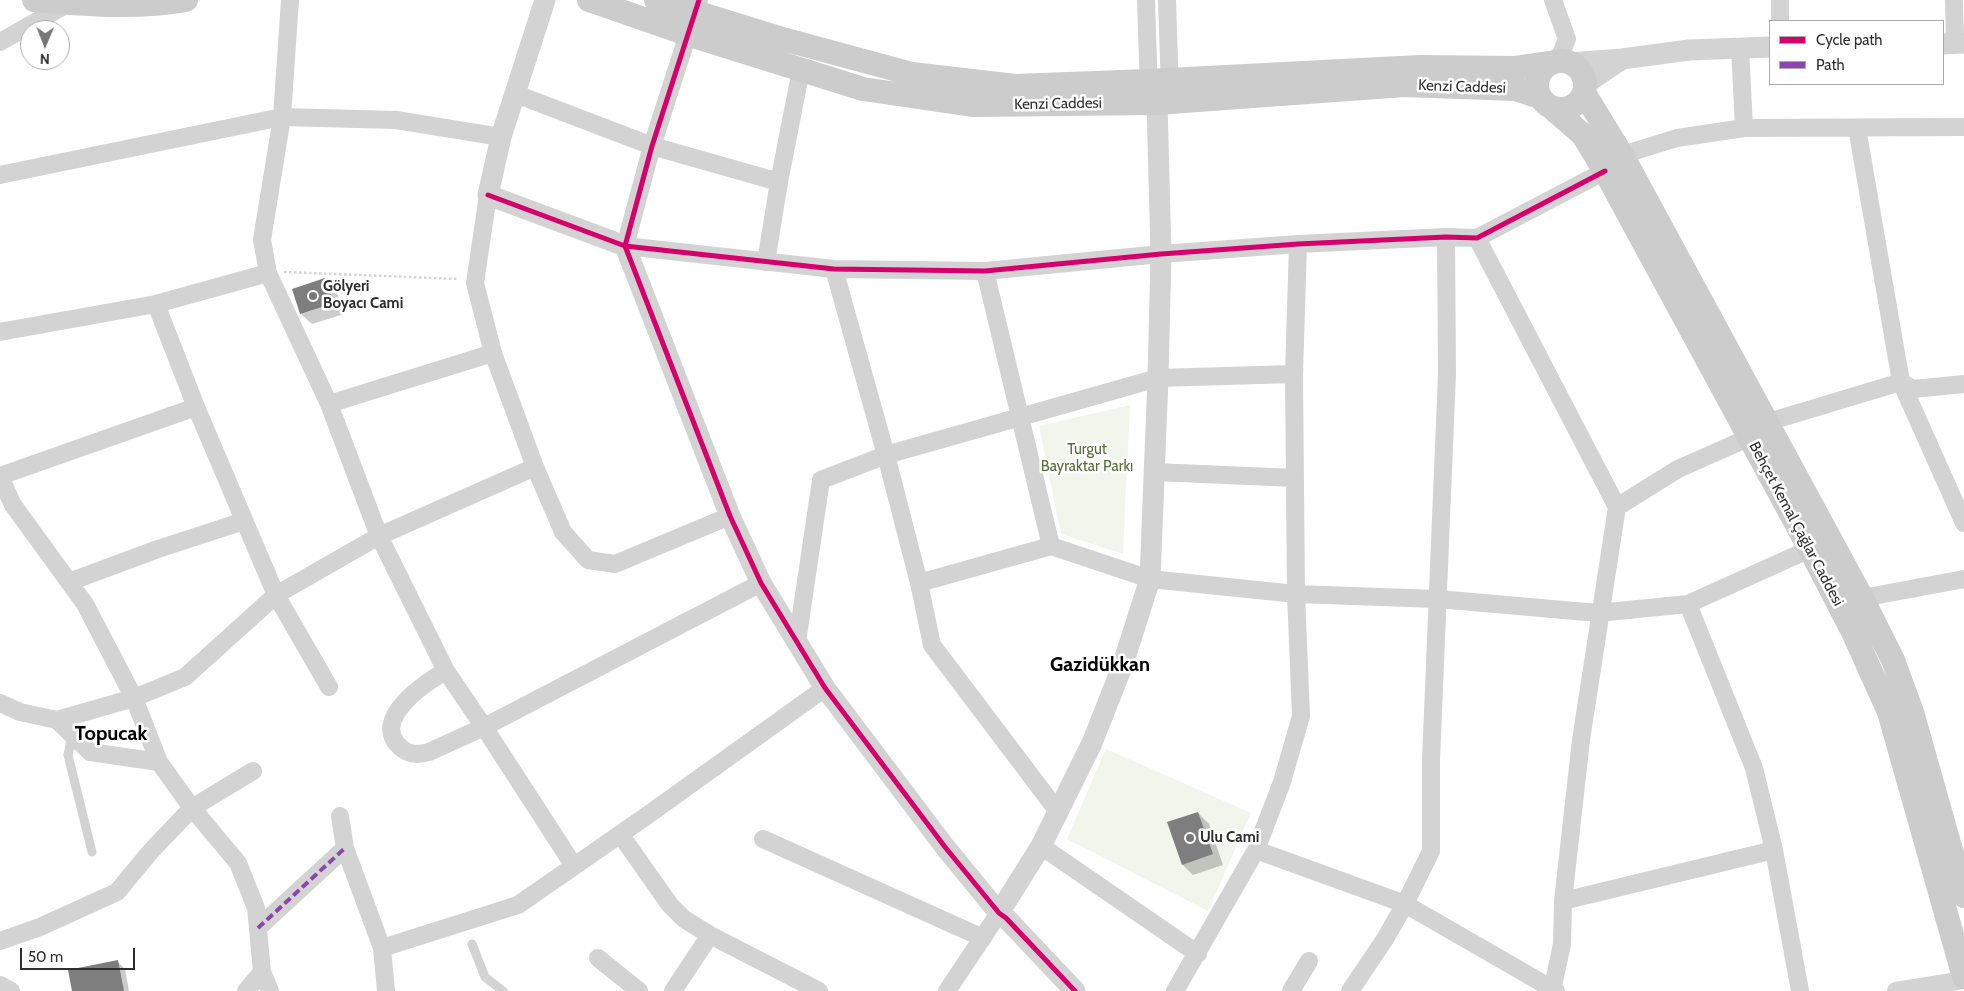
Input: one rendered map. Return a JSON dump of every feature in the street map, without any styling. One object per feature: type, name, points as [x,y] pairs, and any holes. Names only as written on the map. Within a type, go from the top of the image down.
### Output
[{"type":"main road","points":[[34,0],[69,3],[158,5],[186,0]]},
{"type":"main road","name":"Kenzi Caddesi","points":[[589,0],[687,34],[863,89],[972,104],[1159,94],[1404,85],[1516,89],[1546,103]]},
{"type":"main road","name":"Kenzi Caddesi","points":[[656,0],[696,6],[779,38],[912,74],[1015,86],[1159,94],[1420,67],[1514,68],[1559,62]]},
{"type":"main road","points":[[1559,62],[1579,70],[1584,88],[1574,105],[1567,108],[1546,103],[1537,90],[1539,74],[1559,62]]},
{"type":"main road","name":"Behçet Kemal Çağlar Caddesi","points":[[1584,88],[1622,155],[1758,430],[1810,548],[1853,632],[1889,712],[1964,978]]},
{"type":"main road","name":"Behçet Kemal Çağlar Caddesi","points":[[1546,103],[1583,135],[1758,430],[1862,598],[1893,660],[1912,712],[1964,896]]},
{"type":"street","points":[[290,0],[282,117],[262,240],[268,273],[329,404],[380,536],[446,671],[574,866]]},
{"type":"street","points":[[545,0],[501,137],[488,195],[475,283],[492,353],[535,467],[564,532],[588,560],[615,564],[730,516]]},
{"type":"street","points":[[1146,0],[1159,94]]},
{"type":"street","points":[[947,991],[999,914],[1059,813],[1092,744],[1122,667],[1150,579],[1161,254],[1159,94],[1167,0]]},
{"type":"street","points":[[1553,0],[1567,39],[1559,62],[1622,59],[1689,50],[1769,47]]},
{"type":"street","points":[[1780,0],[1780,20]]},
{"type":"street","points":[[1954,0],[1954,43]]},
{"type":"street","points":[[0,42],[69,3]]},
{"type":"street","points":[[696,6],[652,146],[625,246],[730,516],[761,583],[825,688],[945,847],[999,914],[1006,918],[1075,991]]},
{"type":"street","points":[[1740,48],[1744,128]]},
{"type":"street","points":[[1584,88],[1622,59]]},
{"type":"street","points":[[766,262],[779,182],[801,70]]},
{"type":"street","points":[[516,94],[652,146],[779,182]]},
{"type":"street","points":[[0,175],[282,117],[396,120],[501,137]]},
{"type":"street","points":[[1622,155],[1677,138],[1744,128],[1964,127]]},
{"type":"street","points":[[1857,128],[1902,382],[1964,523]]},
{"type":"street","points":[[488,195],[625,246],[834,269],[985,271],[1161,254],[1298,244],[1446,237],[1476,238],[1605,171]]},
{"type":"street","points":[[1355,989],[1405,904],[1431,851],[1431,760],[1447,373],[1446,237]]},
{"type":"street","points":[[1256,850],[1405,904],[1553,990],[1562,944],[1563,902],[1581,740],[1617,506],[1476,238]]},
{"type":"street","points":[[1175,991],[1198,954],[1256,850],[1282,782],[1301,716],[1296,594],[1294,374],[1298,244]]},
{"type":"street","points":[[834,269],[886,455],[919,583],[932,645],[1059,813]]},
{"type":"street","points":[[985,271],[1052,546]]},
{"type":"street","points":[[0,332],[156,304],[268,273]]},
{"type":"street","points":[[156,304],[196,407],[276,595],[329,687]]},
{"type":"street","points":[[329,404],[492,353]]},
{"type":"street","points":[[797,642],[821,480],[886,455],[1158,378],[1294,374]]},
{"type":"street","points":[[1902,382],[1913,389],[1964,384]]},
{"type":"street","points":[[1617,506],[1678,470],[1758,430],[1902,382]]},
{"type":"street","points":[[196,407],[0,476],[13,505],[85,604],[134,698],[159,762],[192,808],[238,863],[256,908],[262,972],[270,991]]},
{"type":"street","points":[[0,703],[20,712],[57,720],[134,698],[185,677],[276,595],[380,536],[535,467]]},
{"type":"street","points":[[1155,472],[1295,478]]},
{"type":"street","points":[[70,582],[244,521]]},
{"type":"street","points":[[919,583],[1052,546],[1150,579],[1296,594],[1438,599],[1601,613],[1688,604],[1810,548]]},
{"type":"street","points":[[1862,598],[1964,579]]},
{"type":"street","points":[[446,671],[414,692],[395,716],[391,727],[392,734],[397,745],[407,752],[422,754],[484,727],[761,583]]},
{"type":"street","points":[[1688,604],[1754,768],[1774,850],[1800,991]]},
{"type":"street","points":[[382,948],[518,905],[825,688]]},
{"type":"street","points":[[57,720],[90,752],[159,762]]},
{"type":"street","points":[[0,941],[40,927],[116,892],[151,851],[192,808],[253,771]]},
{"type":"street","points":[[340,816],[344,848],[382,948],[386,991]]},
{"type":"street","points":[[620,834],[670,905],[684,919],[808,989]]},
{"type":"street","points":[[762,839],[983,938]]},
{"type":"street","points":[[1041,846],[1198,954]]},
{"type":"street","points":[[258,928],[344,848]]},
{"type":"street","points":[[1563,902],[1774,850]]},
{"type":"street","points":[[673,991],[710,935]]},
{"type":"street","points":[[598,958],[639,991]]},
{"type":"street","points":[[1291,991],[1309,961]]},
{"type":"street","points":[[246,991],[262,972]]},
{"type":"street","points":[[1896,991],[1964,978]]},
{"type":"street","points":[[0,985],[11,991]]},
{"type":"lane","points":[[72,735],[68,755],[92,852]]},
{"type":"lane","points":[[472,944],[485,978],[503,991]]},
{"type":"path","points":[[268,273],[301,272],[448,279],[475,283]]},
{"type":"green space","name":"Turgut Bayraktar Parkı","points":[[1130,405],[1123,554],[1061,534],[1039,426]]},
{"type":"green space","points":[[1106,749],[1251,813],[1208,911],[1067,839]]},
{"type":"building","name":"Gölyeri Boyacı Cami","points":[[325,278],[334,303],[300,314],[292,289]]},
{"type":"building","name":"Ulu Cami","points":[[1198,812],[1213,854],[1182,865],[1167,822]]},
{"type":"building","points":[[118,960],[124,991],[72,991],[68,970]]},
{"type":"marked path","points":[[258,928],[345,848]]},
{"type":"cycle path","points":[[699,0],[652,146],[625,246],[730,516],[761,583],[825,688],[945,847],[999,913],[1006,918],[1075,991]]},
{"type":"cycle path","points":[[488,195],[625,246],[834,269],[985,271],[1161,254],[1298,244],[1446,237],[1477,238],[1605,171]]},
{"type":"place","name":"Gölyeri Boyacı Cami","points":[[313,296]]},
{"type":"place","name":"Ulu Cami","points":[[1190,838]]},
{"type":"district","name":"Gazidükkan","points":[[1100,665]]},
{"type":"district","name":"Topucak","points":[[111,734]]}]
